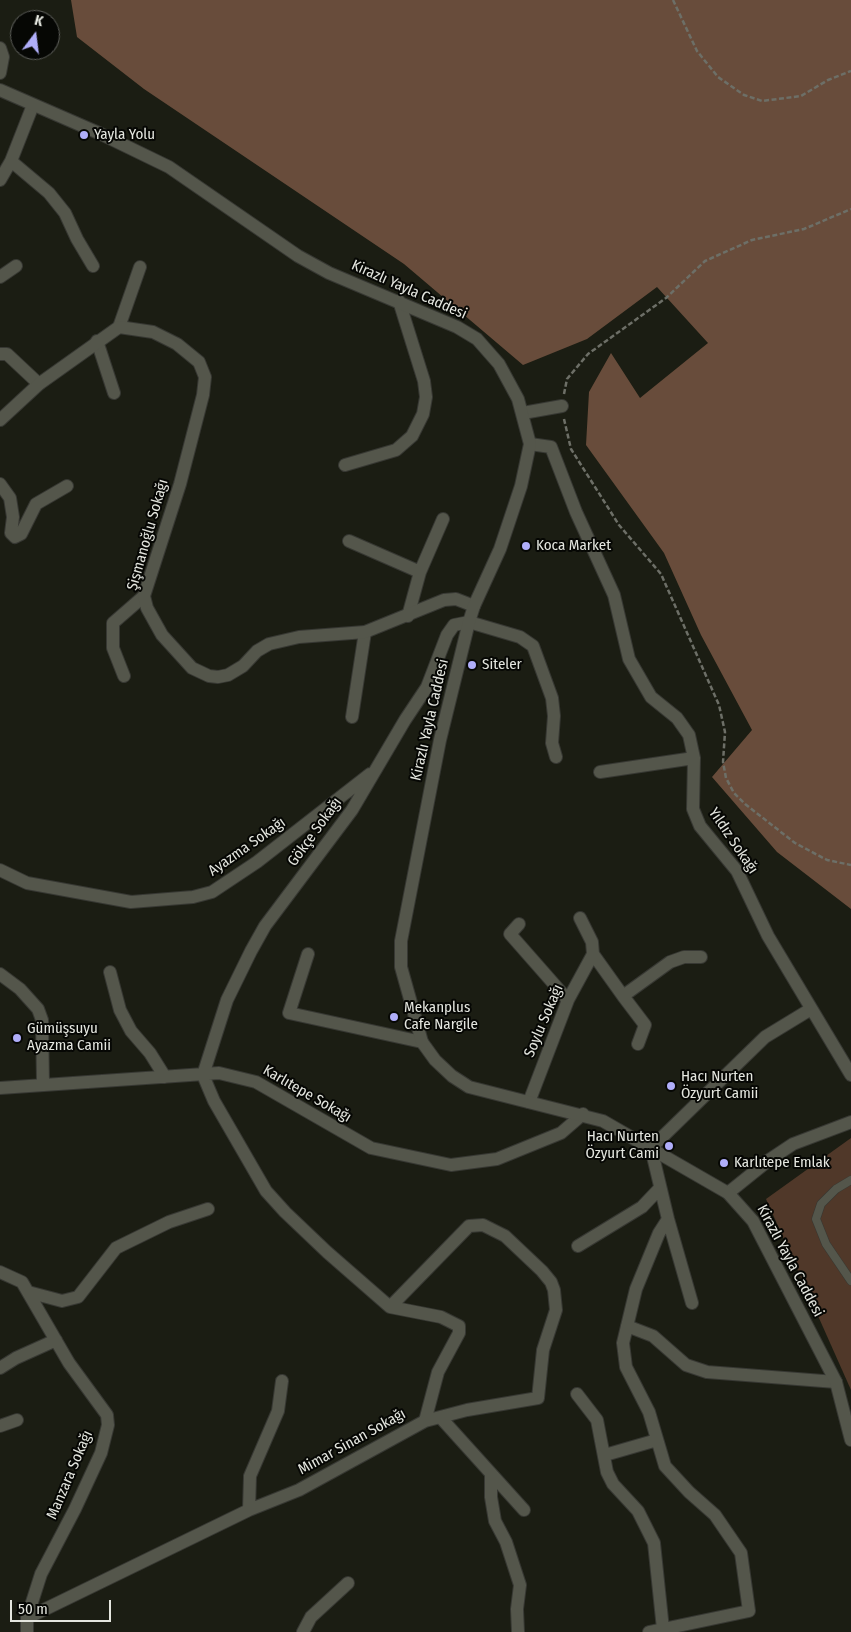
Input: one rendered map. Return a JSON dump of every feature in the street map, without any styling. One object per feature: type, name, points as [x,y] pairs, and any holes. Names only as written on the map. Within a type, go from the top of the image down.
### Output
[{"type":"street","points":[[0,48],[2,57],[0,73]]},
{"type":"street","name":"Kirazlı Yayla Caddesi","points":[[0,90],[101,134],[169,168],[298,256],[329,273],[457,327],[477,339],[499,364],[523,413],[530,444],[521,486],[500,549],[474,606],[469,622],[440,740],[401,941],[401,967],[422,1042],[435,1060],[452,1076],[469,1087],[583,1114],[603,1121],[728,1193],[753,1221],[836,1382],[851,1440]]},
{"type":"street","points":[[0,180],[12,161],[33,105]]},
{"type":"street","points":[[12,161],[49,194],[65,213],[76,240],[93,266]]},
{"type":"street","points":[[0,277],[16,266]]},
{"type":"street","points":[[0,420],[39,384],[119,327],[140,267]]},
{"type":"street","points":[[345,465],[396,450],[412,436],[423,414],[426,396],[424,381],[399,301]]},
{"type":"street","name":"Şişmanoğlu Sokağı","points":[[119,327],[153,332],[177,344],[199,362],[204,377],[203,395],[180,484],[144,596],[162,635],[192,668],[218,677],[228,675],[243,666],[257,651],[269,644],[299,637],[365,632],[444,600],[456,599],[474,606]]},
{"type":"street","points":[[97,341],[114,392]]},
{"type":"street","points":[[0,354],[7,354],[39,384]]},
{"type":"street","points":[[523,413],[562,406]]},
{"type":"street","name":"Yıldız Sokağı","points":[[530,444],[551,447],[576,512],[614,595],[629,659],[652,697],[677,718],[689,735],[694,758],[693,809],[700,826],[736,871],[768,936],[851,1075]]},
{"type":"street","points":[[0,484],[10,498],[13,516],[11,533],[15,537],[21,534],[36,504],[67,486]]},
{"type":"street","points":[[408,616],[420,572],[443,519]]},
{"type":"street","points":[[349,541],[420,572]]},
{"type":"street","points":[[124,676],[113,648],[113,623],[144,596]]},
{"type":"street","points":[[469,622],[520,637],[533,646],[552,698],[554,716],[552,743],[556,757]]},
{"type":"street","name":"Gökçe Sokağı","points":[[202,1074],[227,1000],[250,951],[265,926],[352,810],[378,768],[404,720],[426,687],[447,635],[454,625],[469,622]]},
{"type":"street","points":[[352,717],[365,632]]},
{"type":"street","points":[[600,772],[694,758]]},
{"type":"street","name":"Ayazma Sokağı","points":[[0,870],[27,883],[131,902],[212,892],[257,862],[378,768]]},
{"type":"street","points":[[580,918],[592,942],[593,954],[646,1025],[638,1044]]},
{"type":"street","points":[[519,924],[510,934],[568,1000]]},
{"type":"street","points":[[308,954],[289,1013],[422,1042]]},
{"type":"street","name":"Soylu Sokağı","points":[[529,1102],[568,1000],[593,954]]},
{"type":"street","points":[[623,996],[670,962],[684,957],[701,957]]},
{"type":"street","points":[[110,972],[124,1017],[131,1031],[150,1053],[165,1077]]},
{"type":"street","points":[[0,974],[20,989],[38,1009],[42,1020],[43,1084]]},
{"type":"street","points":[[692,1302],[668,1219],[652,1148],[765,1037],[811,1009]]},
{"type":"street","name":"Karlıtepe Sokağı","points":[[0,1088],[220,1072],[256,1082],[371,1148],[451,1166],[497,1159],[561,1133],[583,1114]]},
{"type":"street","name":"Mimar Sinan Sokağı","points":[[27,1618],[249,1510],[299,1490],[425,1421],[438,1372],[459,1333],[459,1326],[440,1318],[390,1307],[327,1252],[266,1191],[214,1101],[202,1074]]},
{"type":"street","points":[[728,1193],[769,1160],[793,1144],[851,1122]]},
{"type":"street","points":[[578,1246],[642,1207],[660,1188]]},
{"type":"street","points":[[28,1292],[62,1301],[78,1297],[116,1248],[169,1222],[208,1209]]},
{"type":"street","points":[[649,1632],[749,1611],[741,1553],[715,1515],[689,1492],[665,1466],[649,1412],[626,1367],[624,1343],[636,1289],[659,1233],[668,1219]]},
{"type":"street","points":[[390,1307],[469,1226],[483,1225],[504,1236],[551,1282],[556,1310],[543,1350],[538,1398],[467,1410],[425,1421]]},
{"type":"street","name":"Manzara Sokağı","points":[[0,1272],[22,1282],[69,1363],[106,1415],[108,1425],[101,1452],[75,1509],[41,1574],[27,1618],[27,1632]]},
{"type":"street","points":[[627,1326],[653,1336],[686,1365],[707,1372],[836,1382]]},
{"type":"street","points":[[0,1368],[16,1358],[56,1340]]},
{"type":"street","points":[[249,1510],[250,1476],[278,1411],[282,1381]]},
{"type":"street","points":[[577,1394],[597,1420],[607,1472],[613,1484],[638,1511],[654,1543],[663,1629]]},
{"type":"street","points":[[442,1418],[524,1510]]},
{"type":"street","points":[[0,1426],[17,1420]]},
{"type":"street","points":[[604,1455],[656,1440]]},
{"type":"street","points":[[491,1475],[490,1497],[495,1522],[506,1542],[520,1585],[516,1609],[518,1632]]},
{"type":"street","points":[[303,1632],[311,1617],[348,1583]]},
{"type":"lane","points":[[851,1180],[836,1189],[821,1204],[816,1219],[826,1244],[851,1281]]},
{"type":"path","points":[[673,0],[697,52],[718,77],[744,95],[762,101],[801,96],[828,80],[851,71]]},
{"type":"path","points":[[851,209],[804,230],[752,240],[705,262],[666,298],[588,354],[567,379],[562,406],[571,449],[619,525],[661,574],[719,705],[725,732],[723,762],[726,778],[734,793],[745,804],[796,842],[827,860],[851,865]]},
{"type":"shaded area","points":[[71,0],[851,0],[851,909],[777,852],[712,777],[752,730],[701,635],[664,553],[586,445],[589,392],[611,353],[640,398],[708,343],[657,287],[587,339],[523,365],[404,264],[144,89],[77,37]]},
{"type":"shaded area","points":[[851,1138],[851,1390],[766,1199]]},
{"type":"place","name":"Yayla Yolu","points":[[84,135]]},
{"type":"place","name":"Koca Market","points":[[526,546]]},
{"type":"place","name":"Siteler","points":[[472,665]]},
{"type":"place","name":"Mekanplus Cafe Nargile","points":[[394,1017]]},
{"type":"place","name":"Gümüşsuyu Ayazma Camii","points":[[17,1038]]},
{"type":"place","name":"Hacı Nurten Özyurt Camii","points":[[671,1086]]},
{"type":"place","name":"Hacı Nurten Özyurt Cami","points":[[669,1146]]},
{"type":"place","name":"Karlıtepe Emlak","points":[[724,1163]]}]
